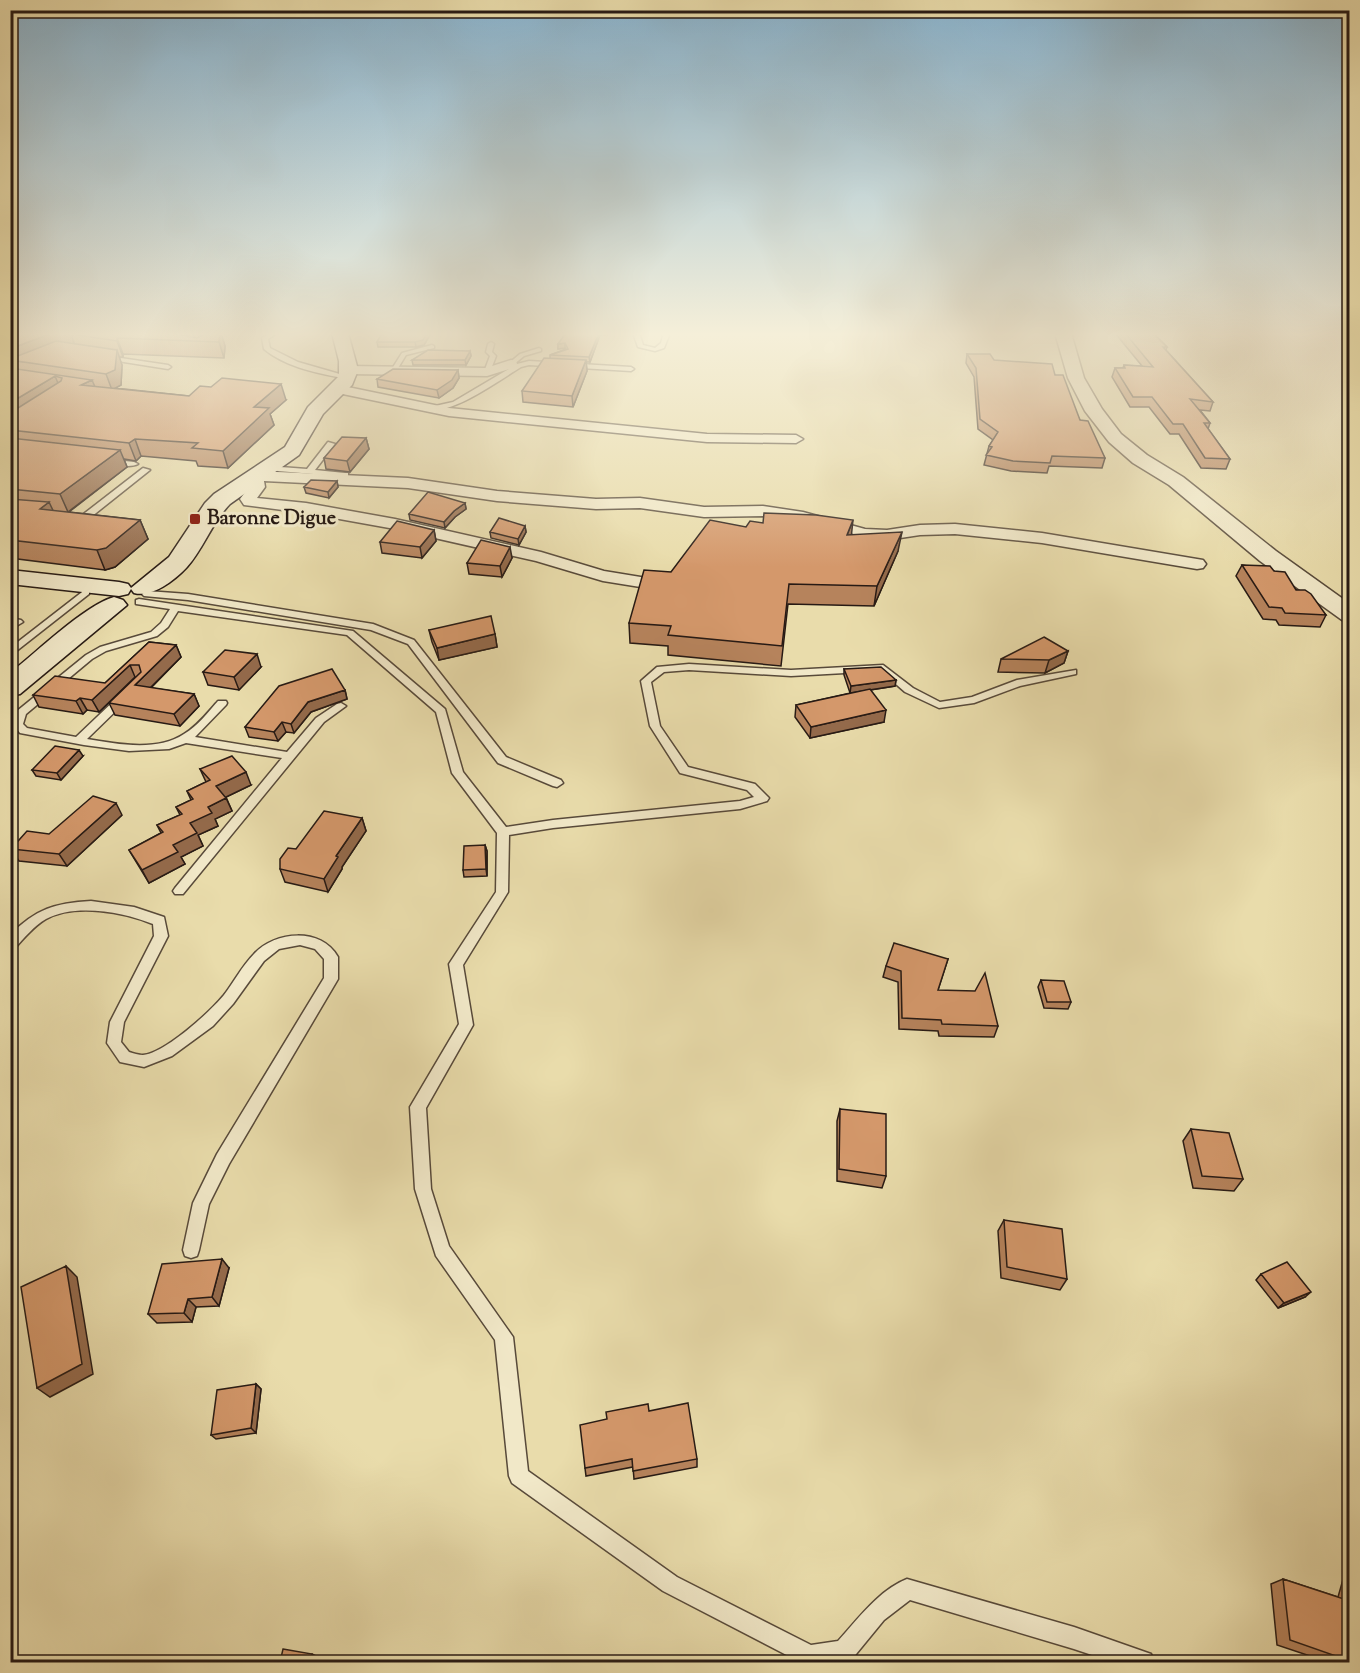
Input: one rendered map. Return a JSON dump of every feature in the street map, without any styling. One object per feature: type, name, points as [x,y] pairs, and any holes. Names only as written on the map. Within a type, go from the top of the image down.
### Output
[{"type":"main road","points":[[10,688],[122,596],[178,561],[213,508],[235,489],[292,451],[316,411]]},
{"type":"main road","points":[[10,577],[122,596]]},
{"type":"street","points":[[451,411],[707,438],[796,439]]},
{"type":"street","points":[[1094,411],[1115,438],[1140,459],[1176,481],[1268,556],[1350,615]]},
{"type":"street","points":[[659,585],[582,571],[541,557],[394,524],[306,508],[250,502],[248,499],[257,486],[261,472],[408,483],[497,496],[596,504],[640,503],[704,512],[764,512],[802,517],[864,534],[887,536],[920,530],[955,529],[1042,538],[1197,564]]},
{"type":"lane","points":[[309,472],[331,444]]},
{"type":"lane","points":[[100,460],[134,464]]},
{"type":"lane","points":[[63,517],[83,519],[146,470]]},
{"type":"lane","points":[[261,472],[345,475]]},
{"type":"lane","points":[[122,596],[176,607],[350,633],[441,711],[458,773],[503,832],[502,892],[456,964],[466,1025],[418,1107],[423,1189],[442,1250],[504,1337],[519,1476],[670,1584],[810,1656],[844,1651],[877,1613],[907,1589],[1074,1638],[1143,1662]]},
{"type":"lane","points":[[10,653],[122,596],[188,597],[373,627],[411,642],[502,760],[558,783]]},
{"type":"lane","points":[[176,607],[165,625],[154,634],[96,653],[21,713],[18,724],[24,731],[80,740],[139,749],[163,747],[184,740],[222,703]]},
{"type":"lane","points":[[503,832],[553,824],[740,805],[763,798],[750,787],[684,770],[655,726],[646,681],[660,669],[689,667],[791,673],[883,668],[909,690],[939,705],[974,700],[1017,683],[1072,672]]},
{"type":"lane","points":[[80,740],[133,689]]},
{"type":"lane","points":[[179,891],[320,720],[341,706]]},
{"type":"lane","points":[[184,740],[289,756]]},
{"type":"lane","points":[[10,944],[28,926],[48,912],[81,906],[140,912],[159,921],[161,936],[117,1022],[114,1043],[126,1058],[144,1061],[166,1052],[208,1022],[228,1000],[259,957],[275,945],[300,940],[319,945],[332,957],[330,979],[223,1158],[201,1203],[191,1250]]},
{"type":"building","points":[[13,411],[266,411],[223,451],[192,448],[198,443],[135,439],[129,443],[10,430],[10,413]]},
{"type":"building","points":[[979,411],[1077,411],[1080,420],[1088,421],[1105,458],[1052,456],[1050,463],[1013,461],[986,455],[998,432],[980,419]]},
{"type":"building","points":[[1163,411],[1200,411],[1210,423],[1204,423],[1230,459],[1205,458],[1183,424],[1173,424]]},
{"type":"building","points":[[342,437],[366,438],[347,461],[324,458]]},
{"type":"building","points":[[10,438],[120,450],[60,494],[10,489]]},
{"type":"building","points":[[311,480],[337,481],[328,492],[304,487]]},
{"type":"building","points":[[428,492],[465,503],[444,522],[409,514]]},
{"type":"building","points":[[10,499],[49,502],[40,509],[140,520],[106,548],[97,550],[10,540]]},
{"type":"building","points":[[764,513],[816,515],[853,520],[847,535],[902,532],[877,586],[789,584],[782,646],[668,635],[671,626],[629,623],[644,570],[671,572],[710,520],[746,527],[750,521],[763,523]]},
{"type":"building","points":[[499,518],[525,526],[518,539],[490,532]]},
{"type":"building","points":[[397,521],[434,530],[420,547],[380,542]]},
{"type":"building","points":[[481,540],[510,547],[500,566],[467,563]]},
{"type":"building","points":[[1242,565],[1270,566],[1274,571],[1285,572],[1296,590],[1305,590],[1311,594],[1326,615],[1285,613],[1282,608],[1269,607]]},
{"type":"building","points":[[491,616],[495,634],[437,648],[429,630]]},
{"type":"building","points":[[1044,637],[1068,651],[1049,660],[1001,659]]},
{"type":"building","points":[[149,642],[176,645],[135,685],[194,694],[174,714],[109,703],[141,672],[139,665],[130,665],[92,700],[80,698],[76,701],[33,695],[55,676],[105,683]]},
{"type":"building","points":[[225,650],[257,654],[234,677],[203,672]]},
{"type":"building","points":[[881,667],[896,680],[851,686],[844,669]]},
{"type":"building","points":[[332,669],[345,690],[308,702],[291,724],[282,722],[274,732],[245,727],[279,686]]},
{"type":"building","points":[[870,689],[886,710],[811,727],[796,705]]},
{"type":"building","points":[[55,746],[79,750],[57,773],[32,770]]},
{"type":"building","points":[[232,756],[246,772],[216,786],[226,798],[208,807],[212,813],[190,823],[197,833],[173,845],[178,852],[142,870],[129,850],[163,832],[157,825],[182,814],[176,807],[193,799],[187,791],[210,780],[200,769]]},
{"type":"building","points":[[93,796],[116,803],[59,854],[11,849],[27,831],[49,834]]},
{"type":"building","points":[[324,811],[362,818],[336,856],[338,857],[324,879],[280,869],[280,859],[288,848],[296,849]]},
{"type":"building","points":[[485,845],[486,869],[463,870],[464,846]]},
{"type":"building","points":[[894,943],[948,959],[938,990],[975,991],[985,973],[998,1026],[942,1024],[941,1020],[902,1018],[901,971],[886,966]]},
{"type":"building","points":[[1041,980],[1064,981],[1071,1002],[1047,1002]]},
{"type":"building","points":[[840,1109],[886,1114],[886,1176],[839,1169]]},
{"type":"building","points":[[1191,1129],[1229,1133],[1243,1179],[1202,1176]]},
{"type":"building","points":[[1004,1220],[1062,1229],[1067,1279],[1007,1267]]},
{"type":"building","points":[[222,1259],[212,1297],[188,1299],[184,1313],[148,1314],[162,1264]]},
{"type":"building","points":[[1287,1262],[1311,1292],[1284,1303],[1261,1274]]},
{"type":"building","points":[[66,1266],[82,1364],[37,1388],[21,1287]]},
{"type":"building","points":[[256,1384],[251,1428],[211,1435],[217,1390]]},
{"type":"building","points":[[688,1403],[697,1459],[633,1471],[632,1459],[585,1468],[580,1425],[607,1419],[606,1412],[648,1404],[649,1411]]},
{"type":"building","points":[[1283,1579],[1350,1601],[1350,1661],[1290,1640]]},
{"type":"building","points":[[283,1649],[312,1654],[310,1662],[280,1662]]},
{"type":"building","points":[[637,1657],[656,1662],[636,1662]]},
{"type":"place","name":"Baronne Digue","points":[[195,519]]}]
